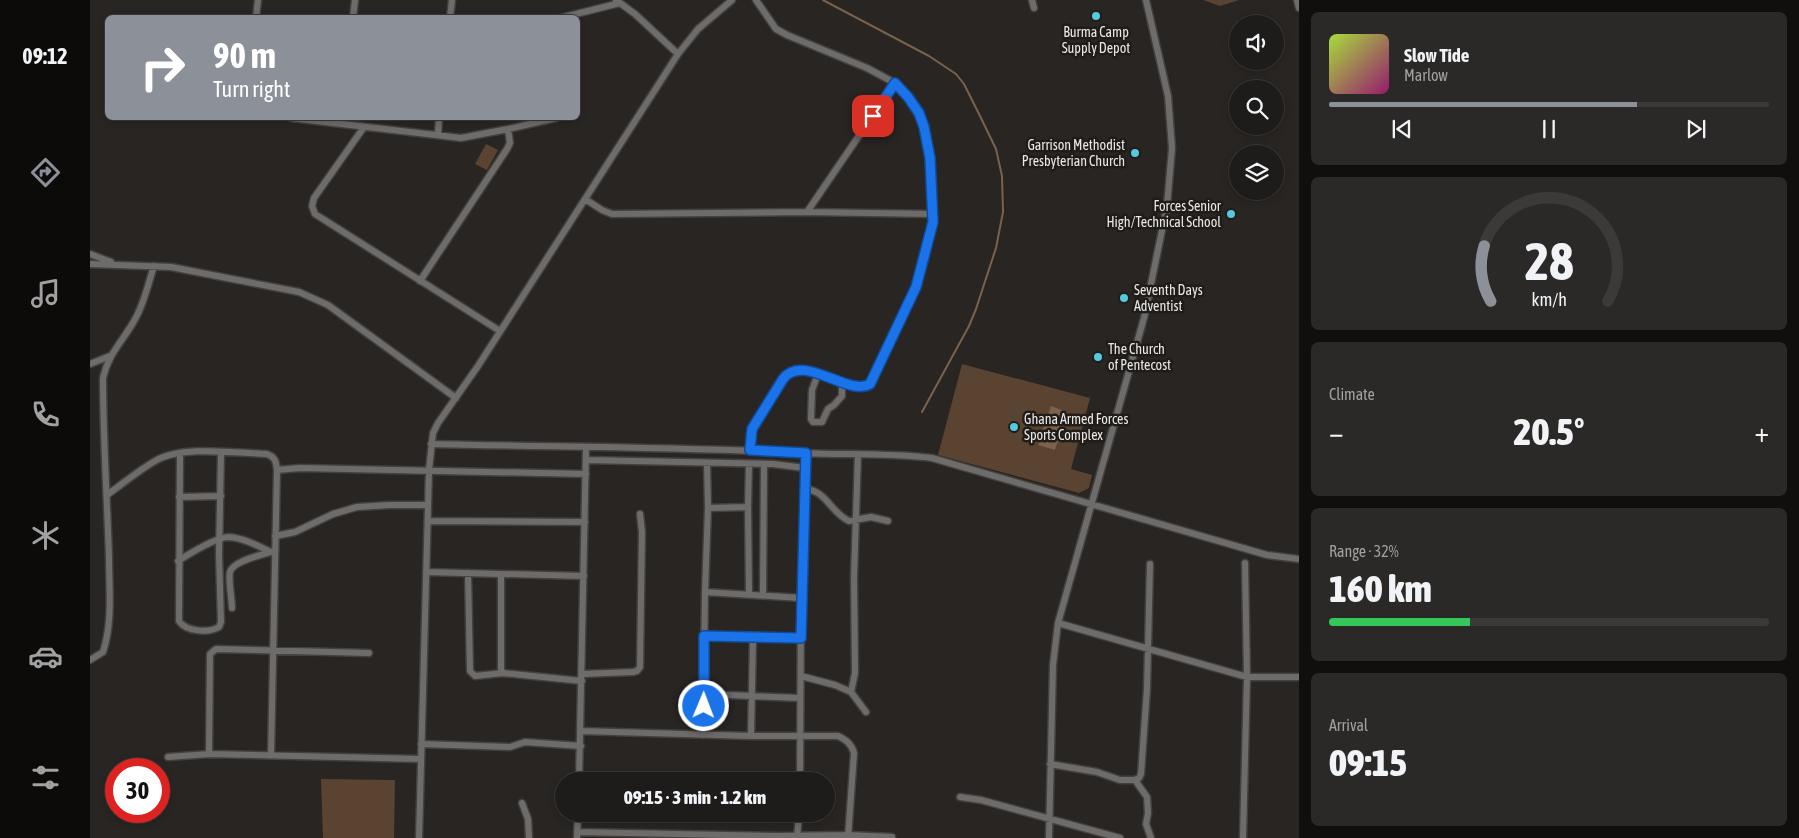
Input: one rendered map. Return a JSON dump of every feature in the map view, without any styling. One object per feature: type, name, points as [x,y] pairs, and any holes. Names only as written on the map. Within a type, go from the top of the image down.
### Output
[{"type":"street","points":[[256,15],[258,0]]},
{"type":"street","points":[[353,15],[355,0]]},
{"type":"street","points":[[450,15],[452,0]]},
{"type":"street","points":[[420,838],[427,506],[433,432],[678,54],[698,29],[732,0]]},
{"type":"street","points":[[750,450],[752,429],[787,373],[799,370],[865,387],[873,380],[916,287],[932,230],[933,214],[930,158],[924,127],[919,113],[908,97],[895,83],[867,68],[776,29],[756,0]]},
{"type":"street","points":[[1032,0],[1034,8]]},
{"type":"street","points":[[1049,838],[1053,665],[1058,623],[1144,318],[1167,206],[1172,148],[1168,96],[1146,0]]},
{"type":"street","points":[[1297,0],[1299,8]]},
{"type":"street","points":[[570,15],[618,1],[678,54]]},
{"type":"street","points":[[806,212],[895,83]]},
{"type":"street","points":[[324,120],[340,121],[364,127],[466,137],[547,120]]},
{"type":"street","points":[[438,134],[439,120]]},
{"type":"street","points":[[364,127],[314,198],[312,206],[315,214],[500,331]]},
{"type":"street","points":[[420,281],[507,149],[510,142],[508,129]]},
{"type":"street","points":[[585,199],[612,214],[806,212],[933,214]]},
{"type":"street","points":[[90,254],[117,264]]},
{"type":"street","points":[[90,264],[171,267],[299,292],[328,306],[456,398]]},
{"type":"street","points":[[90,660],[103,652],[110,627],[102,378],[105,365],[110,356],[136,319],[154,266]]},
{"type":"street","points":[[90,364],[110,356]]},
{"type":"street","points":[[818,374],[811,394],[811,419],[813,422],[822,422],[828,409],[840,398],[842,382]]},
{"type":"street","points":[[432,444],[902,454],[932,458],[1267,555],[1299,559]]},
{"type":"street","points":[[580,772],[586,448]]},
{"type":"street","points":[[107,495],[154,461],[180,453],[267,454],[276,460],[271,755]]},
{"type":"street","points":[[180,453],[179,621],[181,625],[190,629],[217,629],[221,622],[221,453]]},
{"type":"street","points":[[800,772],[801,598],[806,453]]},
{"type":"street","points":[[852,692],[855,673],[855,520],[858,454]]},
{"type":"street","points":[[586,460],[764,464],[805,468]]},
{"type":"street","points":[[703,735],[704,592],[708,508],[707,463]]},
{"type":"street","points":[[748,594],[749,464]]},
{"type":"street","points":[[763,594],[764,464]]},
{"type":"street","points":[[277,470],[300,468],[586,474]]},
{"type":"street","points":[[805,489],[816,490],[844,519],[849,521],[871,517],[888,521]]},
{"type":"street","points":[[179,497],[221,496]]},
{"type":"street","points":[[275,536],[295,532],[333,514],[360,506],[427,506]]},
{"type":"street","points":[[708,508],[748,507]]},
{"type":"street","points":[[468,573],[470,671],[475,676],[503,673],[582,678],[637,671],[640,667],[642,547],[640,514]]},
{"type":"street","points":[[428,521],[585,522]]},
{"type":"street","points":[[178,561],[228,537],[240,539],[273,551]]},
{"type":"street","points":[[232,608],[230,572],[235,564],[273,551]]},
{"type":"street","points":[[1243,838],[1247,677],[1245,563]]},
{"type":"street","points":[[1050,764],[1097,772],[1120,780],[1139,778],[1143,766],[1150,564]]},
{"type":"street","points":[[426,572],[584,576]]},
{"type":"street","points":[[501,574],[501,669],[503,673]]},
{"type":"street","points":[[704,592],[763,594],[801,598]]},
{"type":"street","points":[[1058,623],[1247,677],[1299,677]]},
{"type":"street","points":[[704,636],[801,638]]},
{"type":"street","points":[[751,736],[753,638]]},
{"type":"street","points":[[209,754],[210,654],[216,649],[370,653]]},
{"type":"street","points":[[801,676],[835,685],[852,692],[866,712]]},
{"type":"street","points":[[704,694],[800,698]]},
{"type":"street","points":[[581,732],[838,736],[852,746],[854,753],[848,836]]},
{"type":"street","points":[[421,744],[510,747],[524,742],[581,746]]},
{"type":"street","points":[[168,757],[209,754],[421,759]]},
{"type":"street","points":[[1134,780],[1147,797],[1148,813],[1146,824],[1151,838]]},
{"type":"street","points":[[960,797],[981,800],[1120,838]]},
{"type":"street","points":[[522,803],[528,819],[529,838]]},
{"type":"street","points":[[578,822],[577,835],[892,837]]},
{"type":"street","points":[[797,837],[798,822]]},
{"type":"shaded area","points":[[1203,0],[1239,0],[1220,6]]},
{"type":"shaded area","points":[[486,144],[498,150],[487,170],[475,164]]},
{"type":"shaded area","name":"Ghana Armed Forces Sports Complex","points":[[962,364],[1090,398],[1071,469],[1092,475],[1089,488],[1079,493],[938,455]]},
{"type":"shaded area","points":[[1051,406],[1067,412],[1055,450],[1038,445]]},
{"type":"shaded area","points":[[321,779],[395,780],[394,838],[323,838]]},
{"type":"waterway","points":[[823,0],[929,56],[956,74],[964,84],[996,149],[1002,176],[1003,212],[996,248],[969,326],[922,412]]},
{"type":"place","name":"Burma Camp Supply Depot","points":[[1096,16]]},
{"type":"place","name":"Garrison Methodist Presbyterian Church","points":[[1135,153]]},
{"type":"place","name":"Forces Senior High/Technical School","points":[[1231,214]]},
{"type":"place","name":"Seventh Days Adventist","points":[[1124,298]]},
{"type":"place","name":"The Church of Pentecost","points":[[1098,357]]},
{"type":"place","name":"Ghana Armed Forces Sports Complex","points":[[1014,427]]},
{"type":"route","points":[[704,706],[704,636],[801,638],[806,453],[750,450],[752,429],[787,373],[793,370],[817,374],[856,386],[865,387],[870,384],[916,287],[933,222],[930,158],[924,127],[919,113],[895,83],[873,116]]}]
